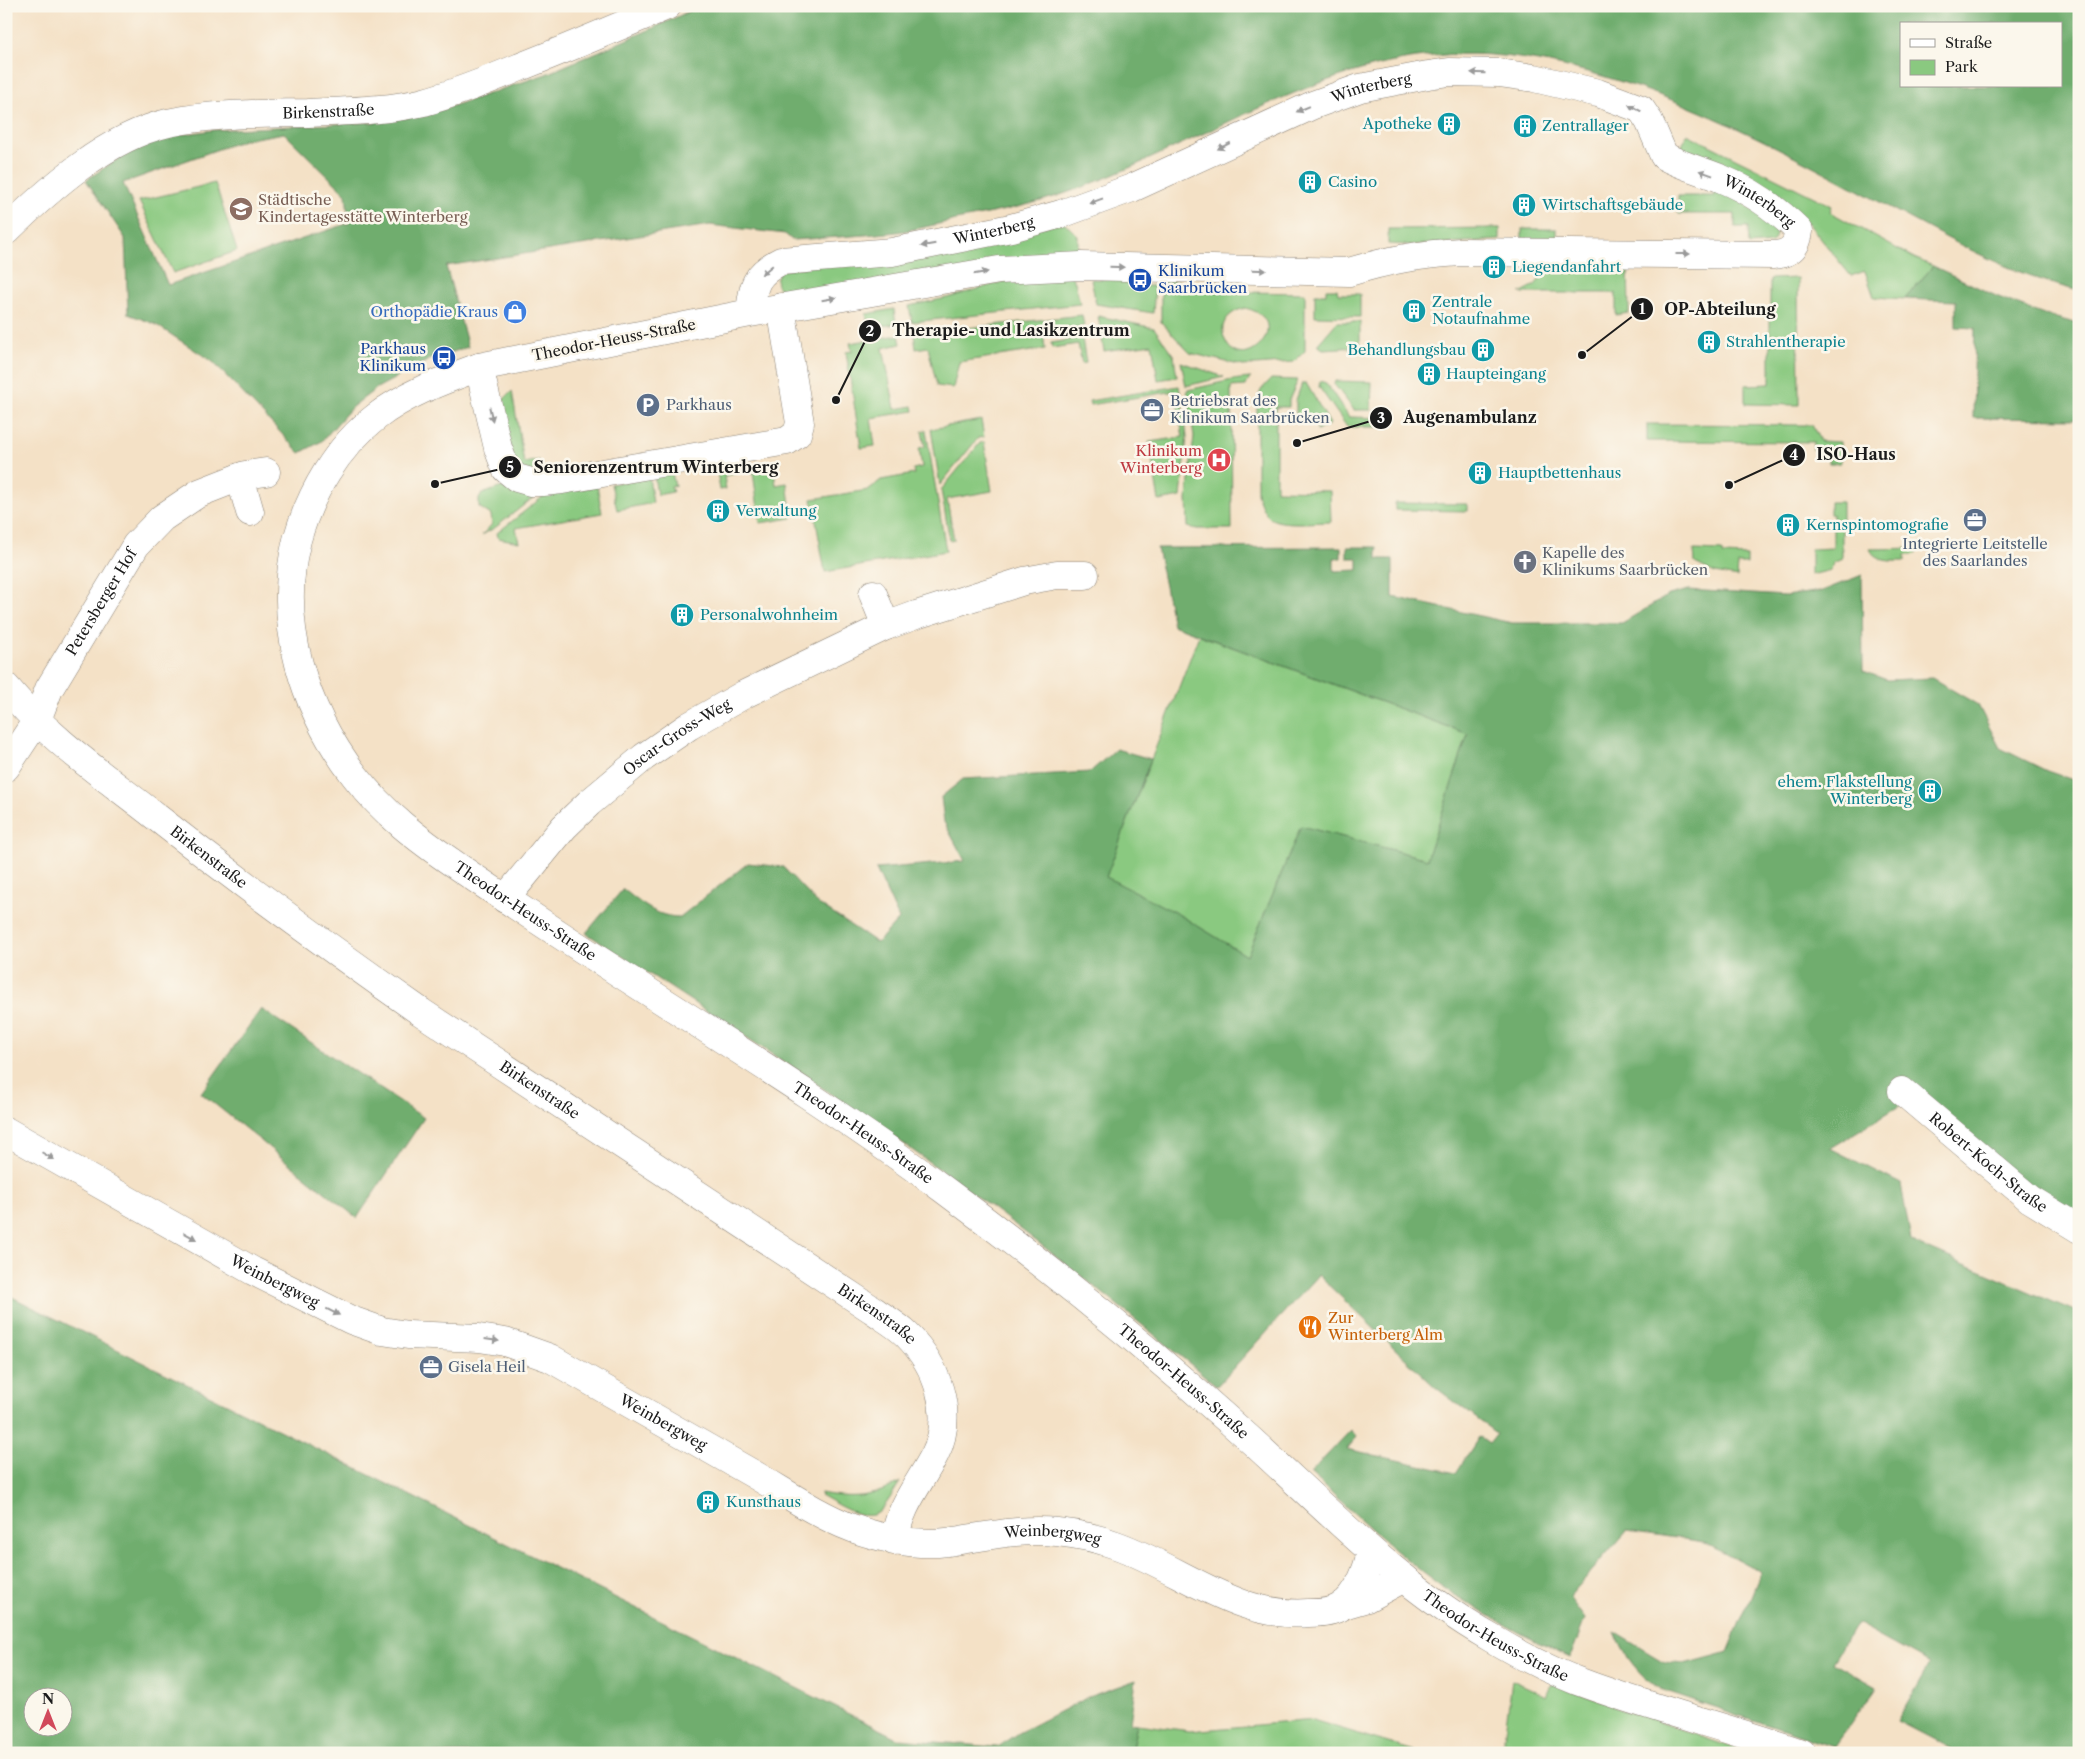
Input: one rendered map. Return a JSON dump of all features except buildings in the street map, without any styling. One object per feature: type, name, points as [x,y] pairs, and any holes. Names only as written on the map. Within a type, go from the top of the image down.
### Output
[{"type":"street","name":"Birkenstraße","points":[[6,231],[32,205],[79,167],[126,139],[150,129],[168,123],[211,116],[377,110],[423,102],[488,80],[667,6]]},
{"type":"street","name":"Winterberg","points":[[1450,72],[1499,73],[1534,78],[1582,89],[1641,109],[1649,121],[1664,156],[1723,179],[1750,194],[1778,211],[1799,232],[1798,243],[1783,254],[1438,253],[1387,260],[1350,272],[1082,266],[1027,267],[971,274],[781,308],[750,313],[754,288],[758,277],[766,268],[781,261],[892,252],[994,232],[1052,216],[1132,188],[1314,105],[1360,88],[1450,72]]},
{"type":"street","points":[[478,367],[498,448],[506,469],[517,478],[524,480],[543,482],[562,480],[787,441],[797,434],[800,423],[781,308]]},
{"type":"street","name":"Theodor-Heuss-Straße","points":[[750,313],[478,367],[444,380],[396,404],[376,416],[348,443],[323,477],[311,499],[302,523],[290,575],[290,602],[293,636],[300,670],[308,694],[324,728],[352,774],[389,815],[415,837],[822,1105],[946,1192],[1078,1293],[1183,1381],[1371,1552],[1466,1623],[1528,1658],[1590,1686],[1745,1733],[1801,1753]]},
{"type":"street","name":"Petersberger Hof","points":[[6,767],[37,720],[49,689],[136,545],[162,518],[199,493],[253,474],[250,512]]},
{"type":"street","name":"Oscar-Gross-Weg","points":[[505,898],[564,827],[589,803],[644,757],[688,726],[745,694],[886,626],[1024,581],[1057,575],[1086,575]]},
{"type":"street","points":[[873,594],[886,626]]},
{"type":"street","name":"Birkenstraße","points":[[6,687],[63,744],[218,865],[363,972],[873,1310],[906,1334],[924,1354],[933,1370],[941,1391],[944,1412],[936,1453],[906,1501],[900,1515],[894,1541]]},
{"type":"street","name":"Robert-Koch-Straße","points":[[1902,1091],[2030,1199],[2079,1229]]},
{"type":"street","name":"Weinbergweg","points":[[6,1131],[253,1271],[351,1320],[382,1331],[408,1335],[478,1338],[505,1342],[550,1358],[850,1527],[894,1541],[938,1542],[1005,1532],[1032,1531],[1088,1537],[1117,1545],[1235,1602],[1264,1610],[1294,1614],[1321,1612],[1367,1598],[1404,1578]]},
{"type":"street","points":[[1343,1605],[1357,1589],[1365,1575],[1371,1552]]},
{"type":"green space","points":[[700,6],[2079,6],[2079,291],[2028,275],[1979,254],[1748,133],[1652,92],[1603,76],[1553,64],[1503,56],[1445,55],[1388,63],[1334,78],[1280,99],[1122,171],[1055,197],[1027,205],[914,229],[792,240],[785,234],[710,225],[446,266],[468,347],[431,359],[377,388],[352,407],[322,441],[300,453],[213,362],[155,324],[128,314],[125,238],[86,180],[113,162],[141,147],[172,136],[213,130],[376,122],[426,115],[546,74]],"holes":[[[284,133],[346,194],[349,223],[168,285],[123,183],[244,140]]]},
{"type":"green space","points":[[1687,134],[1832,206],[1830,212],[1914,258],[1933,266],[1905,299],[1874,297],[1865,271],[1851,276],[1808,223],[1679,153]]},
{"type":"green space","points":[[215,183],[237,251],[173,273],[139,201]]},
{"type":"green space","points":[[1714,184],[1773,223],[1776,233],[1772,243],[1749,245],[1748,227],[1735,227],[1735,214],[1678,214],[1678,196],[1714,196]]},
{"type":"green space","points":[[1065,223],[1078,236],[1078,257],[787,292],[778,287],[776,281],[780,271]]},
{"type":"green space","points":[[1500,228],[1500,240],[1410,245],[1388,244],[1388,229]]},
{"type":"green space","points":[[1522,229],[1557,229],[1557,241],[1522,241]]},
{"type":"green space","points":[[1628,262],[1629,313],[1616,315],[1616,293],[1520,293],[1535,285],[1552,264]]},
{"type":"green space","points":[[1933,266],[1996,296],[2041,314],[2079,324],[2079,419],[1973,418],[1975,328],[1956,327],[1956,301],[1905,299]]},
{"type":"green space","points":[[1071,275],[1075,282],[1080,304],[912,322],[909,306],[951,297],[1002,282]]},
{"type":"green space","points":[[1798,278],[1799,405],[1745,404],[1745,385],[1770,384],[1770,279]]},
{"type":"green space","points":[[1091,279],[1141,280],[1141,286],[1155,286],[1153,313],[1096,304]]},
{"type":"green space","points":[[1161,281],[1178,281],[1182,291],[1305,293],[1305,351],[1294,362],[1243,366],[1190,353],[1161,322]],"holes":[[[1245,308],[1260,314],[1266,323],[1267,334],[1262,343],[1254,350],[1244,354],[1234,351],[1226,342],[1224,336],[1223,330],[1226,320],[1229,316]]]},
{"type":"green space","points":[[1326,289],[1337,289],[1338,294],[1360,294],[1360,317],[1315,316],[1315,294],[1326,294]]},
{"type":"green space","points":[[894,309],[896,324],[869,328],[866,314]]},
{"type":"green space","points":[[1082,315],[1084,326],[1043,332],[1045,349],[959,362],[953,388],[937,386],[928,347],[916,349],[914,334]]},
{"type":"green space","points":[[1098,316],[1154,328],[1174,356],[1177,377],[1158,380],[1152,344],[1104,351]]},
{"type":"green space","points":[[1337,322],[1360,322],[1360,344],[1358,347],[1323,349],[1317,345]]},
{"type":"green space","points":[[899,335],[901,344],[883,348],[895,409],[913,406],[914,411],[871,418],[875,446],[861,448],[846,352],[852,351],[850,343]]},
{"type":"green space","points":[[1082,338],[1086,363],[1082,364],[1078,344],[1052,348],[1051,343]]},
{"type":"green space","points":[[1181,362],[1224,377],[1186,386]]},
{"type":"green space","points":[[1251,378],[1246,386],[1231,387],[1232,529],[1197,529],[1188,527],[1187,498],[1194,436],[1187,390]]},
{"type":"green space","points":[[1271,379],[1298,380],[1289,400],[1289,407],[1276,407],[1276,490],[1330,491],[1331,522],[1282,522],[1270,518],[1260,503],[1257,493],[1257,402],[1261,390]]},
{"type":"green space","points":[[1320,381],[1326,383],[1349,417],[1390,418],[1390,427],[1347,427],[1319,387]]},
{"type":"green space","points":[[1335,381],[1372,382],[1371,410],[1354,410],[1334,384]]},
{"type":"green space","points":[[1302,383],[1306,383],[1330,424],[1317,431],[1317,417],[1296,417],[1296,400]]},
{"type":"green space","points":[[1179,386],[1187,436],[1181,497],[1159,501],[1149,442],[1183,437],[1175,391],[1090,405],[1089,401]]},
{"type":"green space","points":[[512,391],[524,463],[539,460],[542,476],[514,466],[501,402]]},
{"type":"green space","points":[[981,420],[984,437],[978,438],[940,485],[931,429]]},
{"type":"green space","points":[[1647,424],[1812,425],[1820,441],[1840,442],[1840,463],[1829,463],[1828,450],[1813,450],[1813,442],[1647,441]]},
{"type":"green space","points":[[926,430],[946,551],[825,572],[812,499],[868,490],[881,480],[914,474],[913,469],[922,467],[919,448],[925,447],[922,431]]},
{"type":"green space","points":[[984,442],[992,491],[947,499],[954,540],[950,541],[941,490],[980,443]]},
{"type":"green space","points":[[732,463],[734,474],[724,476],[726,489],[720,490],[716,465]]},
{"type":"green space","points":[[774,469],[776,485],[787,483],[792,518],[760,523],[753,472]]},
{"type":"green space","points":[[672,473],[675,486],[671,487],[673,492],[657,495],[654,476]]},
{"type":"green space","points":[[649,477],[653,503],[617,510],[611,484]]},
{"type":"green space","points":[[597,486],[602,513],[516,528],[519,542],[498,538],[497,533],[545,495]]},
{"type":"green space","points":[[502,487],[520,493],[538,494],[496,527],[482,535],[492,524],[491,515],[479,507],[479,499],[482,494]]},
{"type":"green space","points":[[1830,502],[1842,502],[1842,559],[1833,563],[1831,570],[1811,575],[1811,549],[1833,548],[1833,515],[1830,514]]},
{"type":"green space","points":[[1395,503],[1467,504],[1467,511],[1395,510]]},
{"type":"green space","points":[[1341,547],[1341,558],[1334,558],[1334,571],[1358,570],[1358,558],[1347,558],[1347,547],[1377,547],[1377,559],[1393,559],[1393,597],[1512,623],[1622,623],[1669,595],[1689,590],[1785,596],[1822,591],[1862,575],[1863,671],[1887,680],[1932,678],[1978,705],[2000,748],[2047,771],[2079,782],[2079,1219],[2042,1198],[1919,1094],[1830,1148],[1901,1184],[1911,1241],[2079,1313],[2079,1753],[1959,1753],[1897,1721],[1929,1664],[1856,1624],[1833,1662],[1877,1687],[1834,1747],[1657,1688],[1632,1663],[1615,1632],[1665,1662],[1684,1664],[1728,1652],[1761,1572],[1705,1542],[1627,1531],[1569,1597],[1585,1619],[1570,1658],[1502,1623],[1453,1594],[1420,1570],[1372,1530],[1310,1473],[1351,1430],[1357,1437],[1347,1449],[1456,1473],[1479,1437],[1489,1444],[1497,1434],[1435,1387],[1318,1275],[1217,1386],[981,1199],[813,1081],[586,933],[623,889],[656,912],[680,917],[748,863],[783,867],[817,903],[877,943],[899,919],[876,869],[965,861],[944,822],[941,797],[963,779],[1090,772],[1116,749],[1151,759],[1106,877],[1178,914],[1247,956],[1301,826],[1427,859],[1468,734],[1173,625],[1157,548]]},
{"type":"green space","points":[[1921,548],[1913,555],[1905,555],[1905,561],[1880,559],[1870,549]]},
{"type":"green space","points":[[1694,550],[1722,551],[1722,555],[1747,556],[1747,564],[1738,564],[1737,577],[1715,573],[1695,563]]},
{"type":"green space","points":[[1199,635],[1468,734],[1427,859],[1301,826],[1247,956],[1178,914],[1106,877]]},
{"type":"green space","points":[[261,1009],[424,1118],[357,1218],[201,1093]]},
{"type":"green space","points":[[6,1294],[899,1739],[997,1747],[1018,1733],[1088,1697],[1136,1680],[1130,1723],[1137,1724],[1131,1753],[6,1753]]},
{"type":"green space","points":[[900,1482],[883,1508],[874,1515],[850,1511],[820,1495],[821,1493],[862,1496],[880,1491]]},
{"type":"green space","points":[[1512,1680],[1547,1696],[1552,1684],[1747,1753],[1502,1753]]},
{"type":"green space","points":[[1313,1720],[1421,1753],[1131,1753],[1137,1724],[1190,1731]]},
{"type":"place","name":"Apotheke","points":[[1449,124]]},
{"type":"place","name":"Zentrallager","points":[[1525,126]]},
{"type":"place","name":"Casino","points":[[1310,182]]},
{"type":"place","name":"Wirtschaftsgebäude","points":[[1524,205]]},
{"type":"place","name":"Städtische Kindertagesstätte Winterberg","points":[[241,209]]},
{"type":"place","name":"Liegendanfahrt","points":[[1494,267]]},
{"type":"place","name":"Klinikum Saarbrücken","points":[[1140,280]]},
{"type":"place","name":"Zentrale Notaufnahme","points":[[1414,311]]},
{"type":"place","name":"Orthopädie Kraus","points":[[515,312]]},
{"type":"place","name":"Strahlentherapie","points":[[1709,342]]},
{"type":"place","name":"Behandlungsbau","points":[[1483,350]]},
{"type":"place","name":"OP-Abteilung","points":[[1582,355]]},
{"type":"place","name":"Parkhaus Klinikum","points":[[444,358]]},
{"type":"place","name":"Haupteingang","points":[[1429,374]]},
{"type":"place","name":"Therapie- und Lasikzentrum","points":[[836,400]]},
{"type":"place","name":"Parkhaus","points":[[648,405]]},
{"type":"place","name":"Betriebsrat des Klinikum Saarbrücken","points":[[1152,410]]},
{"type":"place","name":"Augenambulanz","points":[[1297,443]]},
{"type":"place","name":"Klinikum Winterberg","points":[[1219,460]]},
{"type":"place","name":"Hauptbettenhaus","points":[[1480,473]]},
{"type":"place","name":"Seniorenzentrum Winterberg","points":[[435,484]]},
{"type":"place","name":"ISO-Haus","points":[[1729,485]]},
{"type":"place","name":"Verwaltung","points":[[718,511]]},
{"type":"place","name":"Integrierte Leitstelle des Saarlandes","points":[[1975,520]]},
{"type":"place","name":"Kernspintomografie","points":[[1788,525]]},
{"type":"place","name":"Kapelle des Klinikums Saarbrücken","points":[[1525,562]]},
{"type":"place","name":"Personalwohnheim","points":[[682,615]]},
{"type":"place","name":"ehem. Flakstellung Winterberg","points":[[1930,791]]},
{"type":"place","name":"Zur Winterberg Alm","points":[[1310,1327]]},
{"type":"place","name":"Gisela Heil","points":[[431,1367]]},
{"type":"place","name":"Kunsthaus","points":[[708,1502]]}]
